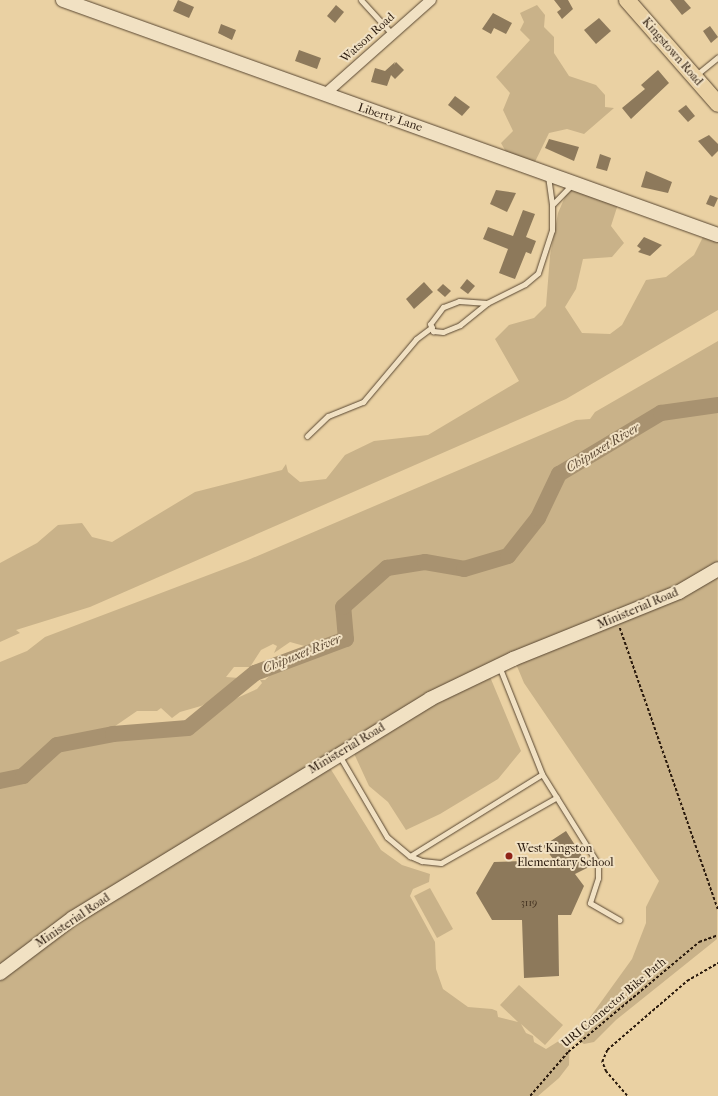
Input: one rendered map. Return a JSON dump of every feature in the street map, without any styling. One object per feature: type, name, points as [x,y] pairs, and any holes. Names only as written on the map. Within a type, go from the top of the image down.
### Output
[{"type":"main road","name":"Liberty Lane","points":[[63,0],[324,95],[547,171],[718,235]]},
{"type":"main road","name":"Kingstown Road","points":[[626,0],[694,77],[716,97]]},
{"type":"main road","name":"Ministerial Road","points":[[0,973],[73,918],[338,754],[430,699],[499,666],[617,619],[679,592],[718,569]]},
{"type":"street","name":"Watson Road","points":[[324,95],[431,0]]},
{"type":"lane","points":[[361,0],[392,34]]},
{"type":"lane","points":[[694,77],[718,58]]},
{"type":"lane","points":[[432,327],[433,331],[443,332],[460,325],[487,303],[525,284],[538,274],[552,230],[552,205],[547,171]]},
{"type":"lane","points":[[552,205],[575,182]]},
{"type":"lane","points":[[307,436],[328,416],[363,402],[416,339],[432,327],[434,315],[443,307],[459,302],[487,303]]},
{"type":"lane","points":[[499,666],[542,774],[598,864],[598,878],[590,903],[619,920]]},
{"type":"lane","points":[[338,754],[387,836],[410,856],[441,863],[557,797]]},
{"type":"lane","points":[[410,856],[542,774]]},
{"type":"path","points":[[617,619],[718,910]]},
{"type":"path","name":"URI Connector Bike Path","points":[[530,1096],[568,1052],[699,942],[718,935]]},
{"type":"path","points":[[627,1096],[606,1072],[602,1062],[607,1050],[687,981],[718,963]]},
{"type":"shaded area","points":[[537,5],[545,15],[544,27],[554,37],[554,53],[569,76],[596,85],[605,95],[605,107],[614,108],[584,134],[567,129],[549,133],[532,168],[510,159],[501,143],[513,131],[503,110],[510,93],[496,77],[530,40],[520,30],[524,22],[520,13]]},
{"type":"shaded area","points":[[571,183],[619,201],[611,226],[624,243],[612,257],[583,259],[576,289],[565,307],[582,333],[610,334],[622,325],[646,280],[666,277],[694,255],[705,233],[718,238],[718,310],[566,399],[90,607],[16,630],[20,633],[0,642],[0,563],[37,543],[58,525],[82,523],[92,537],[112,542],[195,492],[282,470],[286,464],[288,472],[300,482],[326,479],[345,455],[374,441],[428,435],[519,381],[495,339],[509,325],[534,318],[546,306],[550,256],[558,213]]},
{"type":"shaded area","points":[[718,341],[717,939],[616,1020],[594,1042],[584,1044],[575,1038],[632,959],[646,923],[646,907],[659,881],[524,683],[514,659],[488,672],[521,751],[498,779],[440,814],[406,830],[388,802],[369,786],[351,747],[327,763],[381,850],[402,865],[430,874],[429,882],[413,889],[410,896],[435,942],[436,969],[443,989],[468,1007],[492,1009],[497,1011],[498,1017],[518,1022],[500,1005],[519,985],[563,1025],[545,1045],[521,1024],[526,1033],[533,1036],[534,1042],[546,1049],[570,1034],[569,1065],[559,1078],[538,1096],[0,1096],[0,662],[27,651],[45,637],[248,560],[576,420],[590,419],[595,412]],"holes":[[[315,639],[325,645],[331,643],[334,647],[310,660],[277,669],[265,680],[260,680],[262,683],[257,689],[176,725],[111,738],[105,733],[137,711],[157,711],[161,708],[172,718],[180,712],[201,706],[228,692],[239,678],[226,677],[234,667],[250,667],[261,650],[273,644],[277,646],[274,653],[290,642],[308,647]]]},
{"type":"shaded area","points":[[430,888],[453,929],[437,938],[414,896]]},
{"type":"building","points":[[178,0],[194,7],[189,18],[173,11]]},
{"type":"building","points":[[554,0],[568,0],[573,9],[562,19],[557,12],[561,9]]},
{"type":"building","points":[[670,0],[684,0],[691,8],[682,15]]},
{"type":"building","points":[[336,5],[344,12],[335,23],[327,16]]},
{"type":"building","points":[[493,13],[512,23],[506,34],[494,28],[491,34],[482,29]]},
{"type":"building","points":[[599,18],[611,31],[596,44],[584,30]]},
{"type":"building","points":[[221,24],[236,30],[232,40],[218,33]]},
{"type":"building","points":[[710,26],[718,37],[711,43],[703,31]]},
{"type":"building","points":[[299,50],[321,58],[317,69],[295,61]]},
{"type":"building","points":[[395,62],[394,65],[396,62],[404,70],[395,79],[391,75],[387,86],[371,82],[375,68],[385,71]]},
{"type":"building","points":[[658,70],[669,83],[631,119],[622,108],[645,89],[641,85]]},
{"type":"building","points":[[455,96],[470,107],[462,116],[448,105]]},
{"type":"building","points":[[686,105],[695,116],[688,122],[678,111]]},
{"type":"building","points":[[709,135],[718,144],[718,151],[712,157],[698,141]]},
{"type":"building","points":[[549,139],[579,147],[574,161],[545,148]]},
{"type":"building","points":[[600,154],[611,158],[607,171],[596,168]]},
{"type":"building","points":[[646,171],[672,182],[668,193],[641,187]]},
{"type":"building","points":[[496,190],[516,193],[507,212],[490,204]]},
{"type":"building","points":[[710,195],[718,198],[714,207],[706,204]]},
{"type":"building","points":[[523,210],[535,214],[526,237],[536,241],[531,254],[526,252],[515,279],[499,273],[508,249],[483,239],[488,227],[513,236]]},
{"type":"building","points":[[644,237],[662,245],[650,256],[638,252],[641,249],[637,246]]},
{"type":"building","points":[[467,279],[475,286],[468,294],[460,288]]},
{"type":"building","points":[[424,282],[433,292],[414,309],[406,299]]},
{"type":"building","points":[[443,284],[451,291],[445,297],[437,290]]},
{"type":"building","name":"West Kingston Elementary School","points":[[566,831],[589,867],[575,874],[584,886],[571,915],[558,915],[559,976],[524,978],[522,920],[492,920],[476,893],[494,862],[554,860],[543,846]]},
{"type":"waterway","name":"Chipuxet River","points":[[0,781],[23,776],[57,745],[113,734],[188,728],[255,673],[346,639],[343,607],[387,568],[425,562],[464,569],[508,556],[538,518],[559,474],[661,413],[718,405]]},
{"type":"place","name":"West Kingston Elementary School","points":[[509,856]]}]
